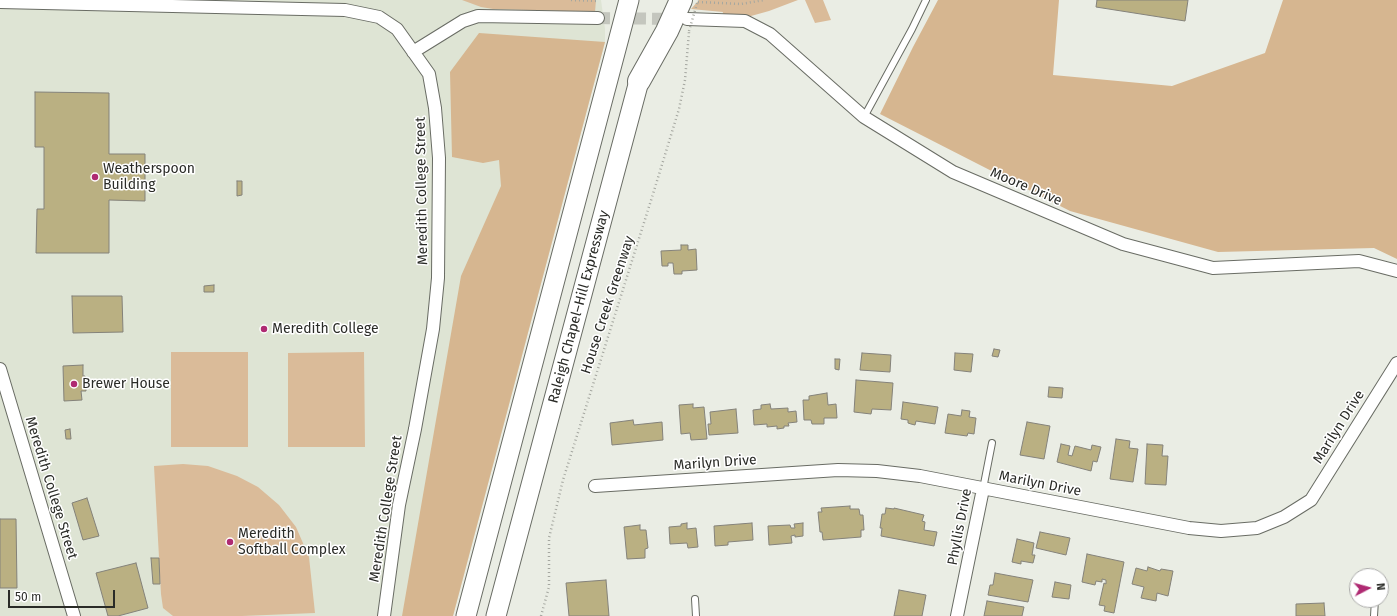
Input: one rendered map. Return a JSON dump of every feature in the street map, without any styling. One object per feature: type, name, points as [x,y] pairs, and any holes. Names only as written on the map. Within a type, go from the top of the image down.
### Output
[{"type":"highway","name":"Raleigh Chapel–Hill Expressway","points":[[639,81],[645,56],[665,0]]},
{"type":"highway","points":[[639,81],[668,31],[688,13]]},
{"type":"main road","points":[[466,616],[629,0]]},
{"type":"main road","name":"Raleigh Chapel–Hill Expressway","points":[[496,616],[639,81]]},
{"type":"street","name":"Meredith College Street","points":[[0,2],[345,10],[379,17],[396,29],[429,74],[435,108],[439,158],[438,278],[433,329],[415,430],[399,504],[384,616]]},
{"type":"street","name":"Moore Drive","points":[[688,13],[745,21],[770,34],[864,117],[953,172],[1123,244],[1213,268],[1358,261],[1397,271]]},
{"type":"street","points":[[413,52],[463,21],[478,16],[598,18]]},
{"type":"street","name":"Marilyn Drive","points":[[595,486],[838,470],[877,471],[920,476],[1189,528],[1221,531],[1257,528],[1284,517],[1311,500],[1397,363]]},
{"type":"street","name":"Meredith College Street","points":[[0,369],[74,616]]},
{"type":"street","name":"Phyllis Drive","points":[[957,616],[982,489]]},
{"type":"lane","points":[[864,117],[912,29],[926,0]]},
{"type":"lane","name":"Phyllis Drive","points":[[982,489],[992,443]]},
{"type":"lane","points":[[695,599],[696,616]]},
{"type":"path","points":[[571,0],[599,1]]},
{"type":"path","name":"House Creek Greenway","points":[[541,616],[549,588],[549,538],[563,480],[679,109],[685,80],[688,13],[698,0]]},
{"type":"path","points":[[688,13],[764,0]]},
{"type":"shaded area","name":"Meredith College","points":[[0,0],[601,0],[605,29],[605,42],[453,616],[0,616]]},
{"type":"shaded area","points":[[462,0],[596,0],[595,12],[493,9],[481,7]]},
{"type":"shaded area","points":[[699,0],[798,0],[751,16],[722,16],[723,12],[691,9]]},
{"type":"shaded area","points":[[805,0],[823,0],[831,20],[815,23]]},
{"type":"shaded area","points":[[938,0],[1059,0],[1053,75],[1172,86],[1265,53],[1283,0],[1397,0],[1397,259],[1374,248],[1218,252],[1070,211],[880,114]]},
{"type":"shaded area","points":[[479,33],[605,42],[453,616],[402,616],[461,276],[501,186],[499,160],[483,163],[452,157],[450,72]]},
{"type":"shaded area","points":[[171,352],[248,352],[248,447],[171,447]]},
{"type":"shaded area","points":[[364,352],[365,447],[288,447],[288,353]]},
{"type":"shaded area","name":"Meredith Softball Complex","points":[[183,464],[208,466],[237,476],[258,487],[279,505],[296,527],[309,557],[315,613],[242,616],[173,616],[163,608],[154,466]]},
{"type":"building","points":[[1097,0],[1188,0],[1185,21],[1096,7]]},
{"type":"building","name":"Weatherspoon Building","points":[[35,92],[109,93],[109,154],[145,154],[145,201],[109,200],[109,253],[36,253],[37,209],[44,209],[44,147],[35,147]]},
{"type":"building","points":[[237,181],[242,181],[242,195],[237,196]]},
{"type":"building","points":[[681,245],[688,245],[688,250],[696,249],[697,270],[682,271],[682,274],[674,274],[673,263],[668,263],[668,266],[662,266],[661,251],[681,250]]},
{"type":"building","points":[[214,285],[214,292],[204,292],[204,286]]},
{"type":"building","points":[[72,296],[122,296],[123,332],[73,333]]},
{"type":"building","points":[[994,349],[1000,350],[998,357],[992,356]]},
{"type":"building","points":[[862,353],[891,355],[890,372],[860,370]]},
{"type":"building","points":[[955,353],[973,354],[971,372],[954,370]]},
{"type":"building","points":[[835,359],[840,359],[839,370],[835,369]]},
{"type":"building","name":"Brewer House","points":[[83,365],[83,376],[85,376],[86,391],[81,391],[82,400],[64,401],[63,366]]},
{"type":"building","points":[[856,380],[893,383],[891,410],[872,409],[871,414],[854,412]]},
{"type":"building","points":[[1049,387],[1063,388],[1062,398],[1048,397]]},
{"type":"building","points":[[827,393],[828,405],[836,404],[837,418],[824,418],[824,424],[812,424],[811,420],[804,420],[803,400],[809,400],[809,396]]},
{"type":"building","points":[[903,402],[938,407],[935,424],[916,421],[915,425],[908,423],[908,420],[901,419]]},
{"type":"building","points":[[693,404],[693,408],[704,407],[707,439],[691,440],[690,433],[681,434],[679,405]]},
{"type":"building","points":[[770,404],[771,409],[788,408],[788,412],[796,411],[797,422],[788,423],[789,426],[784,426],[784,428],[777,429],[777,426],[767,427],[767,424],[754,425],[753,410],[761,409],[761,405]]},
{"type":"building","points":[[736,409],[738,433],[709,435],[708,424],[711,424],[710,412]]},
{"type":"building","points":[[962,410],[970,411],[969,417],[976,418],[974,434],[968,433],[967,436],[945,433],[948,414],[961,416]]},
{"type":"building","points":[[633,420],[634,425],[662,422],[663,440],[612,445],[610,423]]},
{"type":"building","points":[[1027,422],[1050,426],[1044,459],[1020,455]]},
{"type":"building","points":[[70,429],[71,439],[66,439],[65,430]]},
{"type":"building","points":[[1116,439],[1130,441],[1129,448],[1138,449],[1133,482],[1110,479]]},
{"type":"building","points":[[1061,444],[1070,446],[1068,455],[1072,456],[1075,446],[1091,450],[1092,445],[1101,447],[1097,462],[1093,461],[1091,471],[1057,462]]},
{"type":"building","points":[[1147,444],[1163,445],[1162,456],[1168,456],[1166,485],[1145,484]]},
{"type":"building","points":[[87,498],[99,536],[83,540],[72,503]]},
{"type":"building","points":[[850,506],[850,509],[859,509],[860,515],[863,515],[864,530],[861,530],[861,537],[823,540],[822,532],[820,532],[818,512],[822,512],[821,508]]},
{"type":"building","points":[[886,508],[894,508],[924,515],[922,521],[925,522],[924,530],[937,532],[934,546],[881,536],[882,528],[880,528],[882,514],[885,514]]},
{"type":"building","points":[[0,519],[16,519],[17,588],[0,588]]},
{"type":"building","points":[[687,523],[687,529],[696,528],[698,547],[688,548],[687,543],[670,544],[669,527],[681,526],[681,524]]},
{"type":"building","points":[[752,523],[753,540],[728,542],[728,545],[715,546],[714,526]]},
{"type":"building","points":[[803,523],[803,536],[791,536],[792,543],[769,545],[768,526],[790,525],[791,528],[795,528],[794,524]]},
{"type":"building","points":[[640,525],[640,530],[646,530],[648,548],[645,549],[645,558],[627,559],[624,527]]},
{"type":"building","points":[[1040,532],[1070,538],[1066,555],[1036,548]]},
{"type":"building","points":[[1017,539],[1034,543],[1032,555],[1035,555],[1033,563],[1021,561],[1021,564],[1012,562]]},
{"type":"building","points":[[1087,554],[1124,562],[1114,613],[1104,611],[1105,606],[1099,605],[1106,580],[1102,579],[1102,582],[1096,581],[1095,585],[1082,582]]},
{"type":"building","points":[[151,558],[159,558],[160,584],[153,584]]},
{"type":"building","points":[[136,563],[148,608],[118,616],[108,616],[96,573]]},
{"type":"building","points":[[1148,567],[1160,571],[1161,569],[1173,571],[1168,596],[1157,593],[1156,601],[1141,598],[1144,587],[1132,584],[1136,568],[1147,571]]},
{"type":"building","points":[[995,573],[1033,580],[1028,602],[988,595],[990,585],[993,585]]},
{"type":"building","points":[[606,580],[609,616],[569,616],[566,583]]},
{"type":"building","points":[[1055,582],[1071,585],[1069,599],[1052,597]]},
{"type":"building","points":[[899,590],[926,595],[922,616],[894,616]]},
{"type":"building","points":[[987,601],[1024,607],[1022,616],[984,616]]},
{"type":"building","points":[[1324,603],[1325,616],[1296,616],[1296,604]]},
{"type":"tunnel","points":[[598,18],[677,19]]},
{"type":"place","name":"Weatherspoon Building","points":[[95,177]]},
{"type":"place","name":"Meredith College","points":[[264,329]]},
{"type":"place","name":"Brewer House","points":[[74,384]]},
{"type":"place","name":"Meredith Softball Complex","points":[[230,542]]}]
